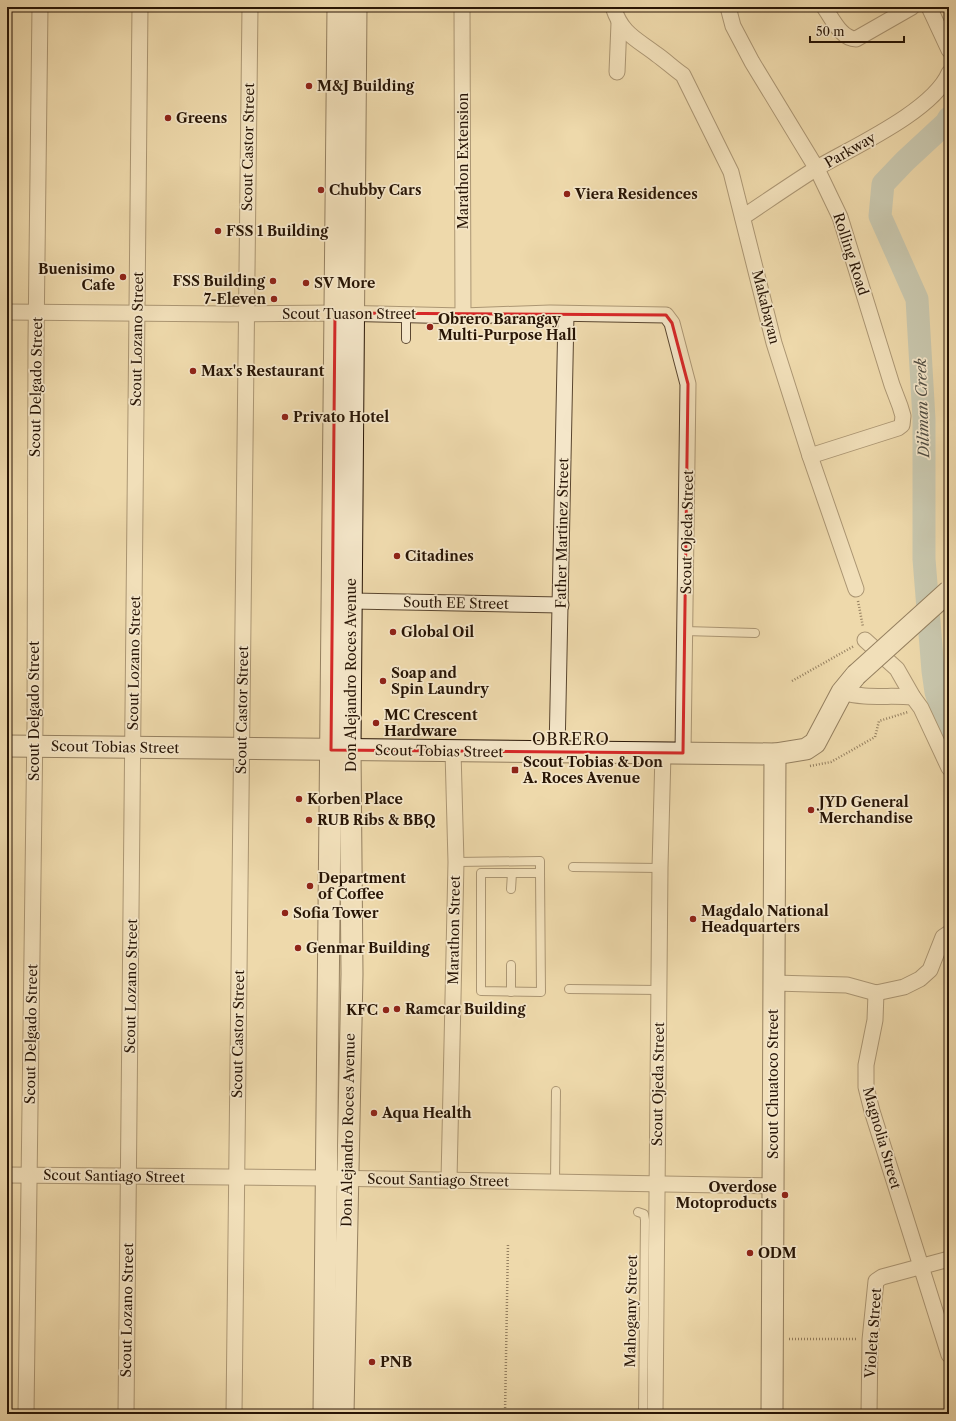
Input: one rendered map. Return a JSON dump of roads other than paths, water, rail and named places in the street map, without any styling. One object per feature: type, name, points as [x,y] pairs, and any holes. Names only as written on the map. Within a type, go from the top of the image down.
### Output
[{"type":"main road","name":"Don Alejandro Roces Avenue","points":[[338,7],[346,167]]},
{"type":"main road","name":"Don Alejandro Roces Avenue","points":[[343,1414],[337,1178],[344,313],[346,167],[356,7]]},
{"type":"main road","name":"Don Alejandro Roces Avenue","points":[[340,750],[352,601],[344,313]]},
{"type":"main road","name":"Scout Tobias Street","points":[[7,746],[775,754],[806,750],[815,742],[842,692],[856,675],[949,591]]},
{"type":"main road","name":"Scout Chuatoco Street","points":[[772,1414],[775,754]]},
{"type":"main road","name":"Don Alejandro Roces Avenue","points":[[324,1414],[337,1178]]},
{"type":"street","name":"Scout Delgado Street","points":[[26,1414],[34,746],[40,7]]},
{"type":"street","name":"Scout Lozano Street","points":[[126,1414],[140,7]]},
{"type":"street","name":"Scout Castor Street","points":[[234,1414],[250,7]]},
{"type":"street","name":"Marathon Extension","points":[[462,7],[463,316]]},
{"type":"street","name":"Makabayan","points":[[613,7],[619,23],[629,35],[683,75],[731,172],[774,343],[810,456],[856,589]]},
{"type":"street","name":"Rolling Road","points":[[728,7],[733,26],[752,62],[817,168],[840,217],[903,416],[902,425],[898,428],[810,456]]},
{"type":"street","points":[[824,7],[843,33],[850,39],[856,39],[912,7]]},
{"type":"street","points":[[929,7],[949,50]]},
{"type":"street","points":[[618,72],[619,23]]},
{"type":"street","name":"Parkway","points":[[743,218],[746,214],[817,168],[908,116],[935,93],[946,80],[949,73]]},
{"type":"street","name":"Scout Tuason Street","points":[[7,312],[246,314],[344,313],[463,316],[566,314],[666,315]]},
{"type":"street","name":"Father Martinez Street","points":[[558,752],[566,314]]},
{"type":"street","name":"Scout Ojeda Street","points":[[655,1414],[660,868],[685,631],[688,384],[672,323],[666,315]]},
{"type":"street","name":"South EE Street","points":[[352,601],[561,605]]},
{"type":"street","points":[[865,640],[897,669],[921,708],[949,768]]},
{"type":"street","points":[[842,692],[864,697],[913,697]]},
{"type":"street","name":"Marathon Street","points":[[449,1180],[456,862],[453,751]]},
{"type":"street","points":[[774,983],[847,985],[876,992],[904,987],[920,979],[930,970],[944,937],[949,933]]},
{"type":"street","name":"Magnolia Street","points":[[876,992],[875,1020],[866,1065],[866,1087],[872,1111],[949,1355]]},
{"type":"street","name":"Scout Santiago Street","points":[[7,1174],[773,1186]]},
{"type":"street","name":"Violeta Street","points":[[869,1414],[870,1340],[876,1281],[882,1276],[949,1259]]},
{"type":"lane","points":[[406,314],[406,339]]},
{"type":"lane","points":[[685,631],[755,633]]},
{"type":"lane","points":[[456,862],[540,861],[540,873],[540,992],[481,991],[481,873],[540,873]]},
{"type":"lane","points":[[573,867],[660,868]]},
{"type":"lane","points":[[511,889],[512,873]]},
{"type":"lane","points":[[511,965],[511,992]]},
{"type":"lane","points":[[569,989],[659,990]]},
{"type":"lane","points":[[555,1182],[556,1091]]},
{"type":"lane","name":"Mahogany Street","points":[[638,1212],[644,1214],[645,1220],[643,1414]]},
{"type":"waterway","name":"Diliman Creek","points":[[949,118],[946,123],[905,161],[883,184],[880,216],[917,299],[924,419],[924,559],[936,692],[949,731]]},
{"type":"place","name":"M&J Building","points":[[309,86]]},
{"type":"place","name":"Greens","points":[[168,118]]},
{"type":"place","name":"Chubby Cars","points":[[321,190]]},
{"type":"place","name":"Viera Residences","points":[[567,194]]},
{"type":"place","name":"FSS 1 Building","points":[[218,231]]},
{"type":"place","name":"Buenisimo Cafe","points":[[123,277]]},
{"type":"place","name":"FSS Building","points":[[273,281]]},
{"type":"place","name":"SV More","points":[[306,283]]},
{"type":"place","name":"7-Eleven","points":[[274,299]]},
{"type":"place","name":"Obrero Barangay Multi-Purpose Hall","points":[[430,327]]},
{"type":"place","name":"Max's Restaurant","points":[[193,371]]},
{"type":"place","name":"Privato Hotel","points":[[285,417]]},
{"type":"place","name":"Citadines","points":[[397,556]]},
{"type":"place","name":"Global Oil","points":[[393,632]]},
{"type":"place","name":"Soap and Spin Laundry","points":[[383,681]]},
{"type":"place","name":"MC Crescent Hardware","points":[[376,723]]},
{"type":"place","name":"Scout Tobias & Don A. Roces Avenue","points":[[515,770]]},
{"type":"place","name":"Korben Place","points":[[299,799]]},
{"type":"place","name":"JYD General Merchandise","points":[[811,810]]},
{"type":"place","name":"RUB Ribs & BBQ","points":[[309,820]]},
{"type":"place","name":"Department of Coffee","points":[[310,886]]},
{"type":"place","name":"Sofia Tower","points":[[285,913]]},
{"type":"place","name":"Magdalo National Headquarters","points":[[693,919]]},
{"type":"place","name":"Genmar Building","points":[[298,948]]},
{"type":"place","name":"Ramcar Building","points":[[397,1009]]},
{"type":"place","name":"KFC","points":[[386,1010]]},
{"type":"place","name":"Aqua Health","points":[[374,1113]]},
{"type":"place","name":"Overdose Motoproducts","points":[[785,1195]]},
{"type":"place","name":"ODM","points":[[750,1253]]},
{"type":"place","name":"PNB","points":[[372,1362]]},
{"type":"district","name":"OBRERO","points":[[571,739]]}]
